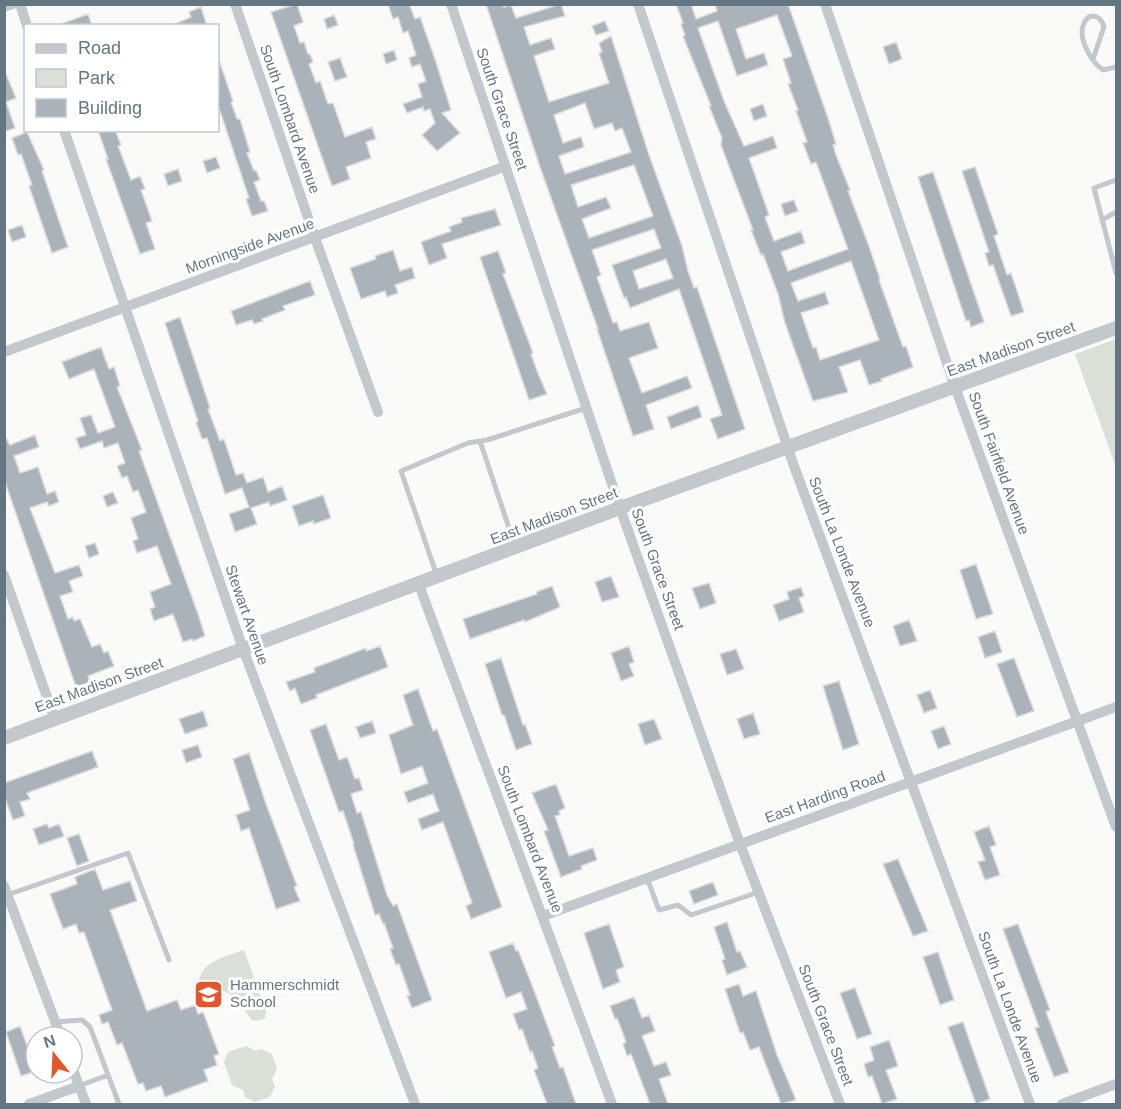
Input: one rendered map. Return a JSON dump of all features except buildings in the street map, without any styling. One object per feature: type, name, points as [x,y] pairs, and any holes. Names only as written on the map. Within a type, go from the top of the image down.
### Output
[{"type":"street","points":[[4,8],[13,4]]},
{"type":"street","points":[[20,4],[26,24]]},
{"type":"street","name":"South Lombard Avenue","points":[[235,4],[315,238],[378,412]]},
{"type":"street","name":"South Grace Street","points":[[451,4],[620,508],[740,844],[840,1104]]},
{"type":"street","name":"South La Londe Avenue","points":[[638,4],[794,466],[1030,1104]]},
{"type":"street","name":"South Fairfield Avenue","points":[[825,4],[955,387],[1116,827]]},
{"type":"street","name":"Stewart Avenue","points":[[65,132],[243,649],[415,1104]]},
{"type":"street","name":"Morningside Avenue","points":[[4,352],[506,166]]},
{"type":"street","name":"East Madison Street","points":[[4,738],[438,578],[620,508],[1116,328]]},
{"type":"street","points":[[4,575],[55,720]]},
{"type":"street","name":"South Lombard Avenue","points":[[419,585],[612,1104]]},
{"type":"street","name":"East Harding Road","points":[[543,916],[1116,707]]},
{"type":"street","points":[[6,890],[56,1025]]},
{"type":"street","points":[[1062,1104],[1116,1084]]},
{"type":"street","points":[[29,1104],[79,1086],[86,1104]]},
{"type":"lane","points":[[1093,58],[1104,27],[1098,16],[1089,16],[1084,21],[1082,29],[1084,41],[1093,58],[1103,70],[1116,68]]},
{"type":"lane","points":[[1116,180],[1094,188],[1116,273]]},
{"type":"lane","points":[[1102,220],[1116,212]]},
{"type":"lane","points":[[438,578],[401,471],[468,443],[586,408]]},
{"type":"lane","points":[[480,441],[515,548]]},
{"type":"lane","points":[[6,890],[128,853],[169,960]]},
{"type":"lane","points":[[646,878],[658,910],[678,906],[691,915],[759,892]]},
{"type":"lane","points":[[55,1022],[82,1020],[90,1027],[119,1104]]},
{"type":"lane","points":[[79,1086],[108,1075]]},
{"type":"green space","points":[[1116,339],[1116,467],[1075,354]]},
{"type":"green space","points":[[244,950],[266,1011],[265,1018],[258,1020],[251,1019],[239,1001],[229,993],[199,985],[203,970],[208,965]]},
{"type":"green space","points":[[246,1046],[256,1051],[261,1049],[272,1054],[277,1069],[272,1079],[275,1086],[270,1097],[255,1102],[245,1097],[243,1090],[232,1085],[224,1062],[228,1052]]},
{"type":"place","name":"Hammerschmidt School","points":[[209,994]]}]
